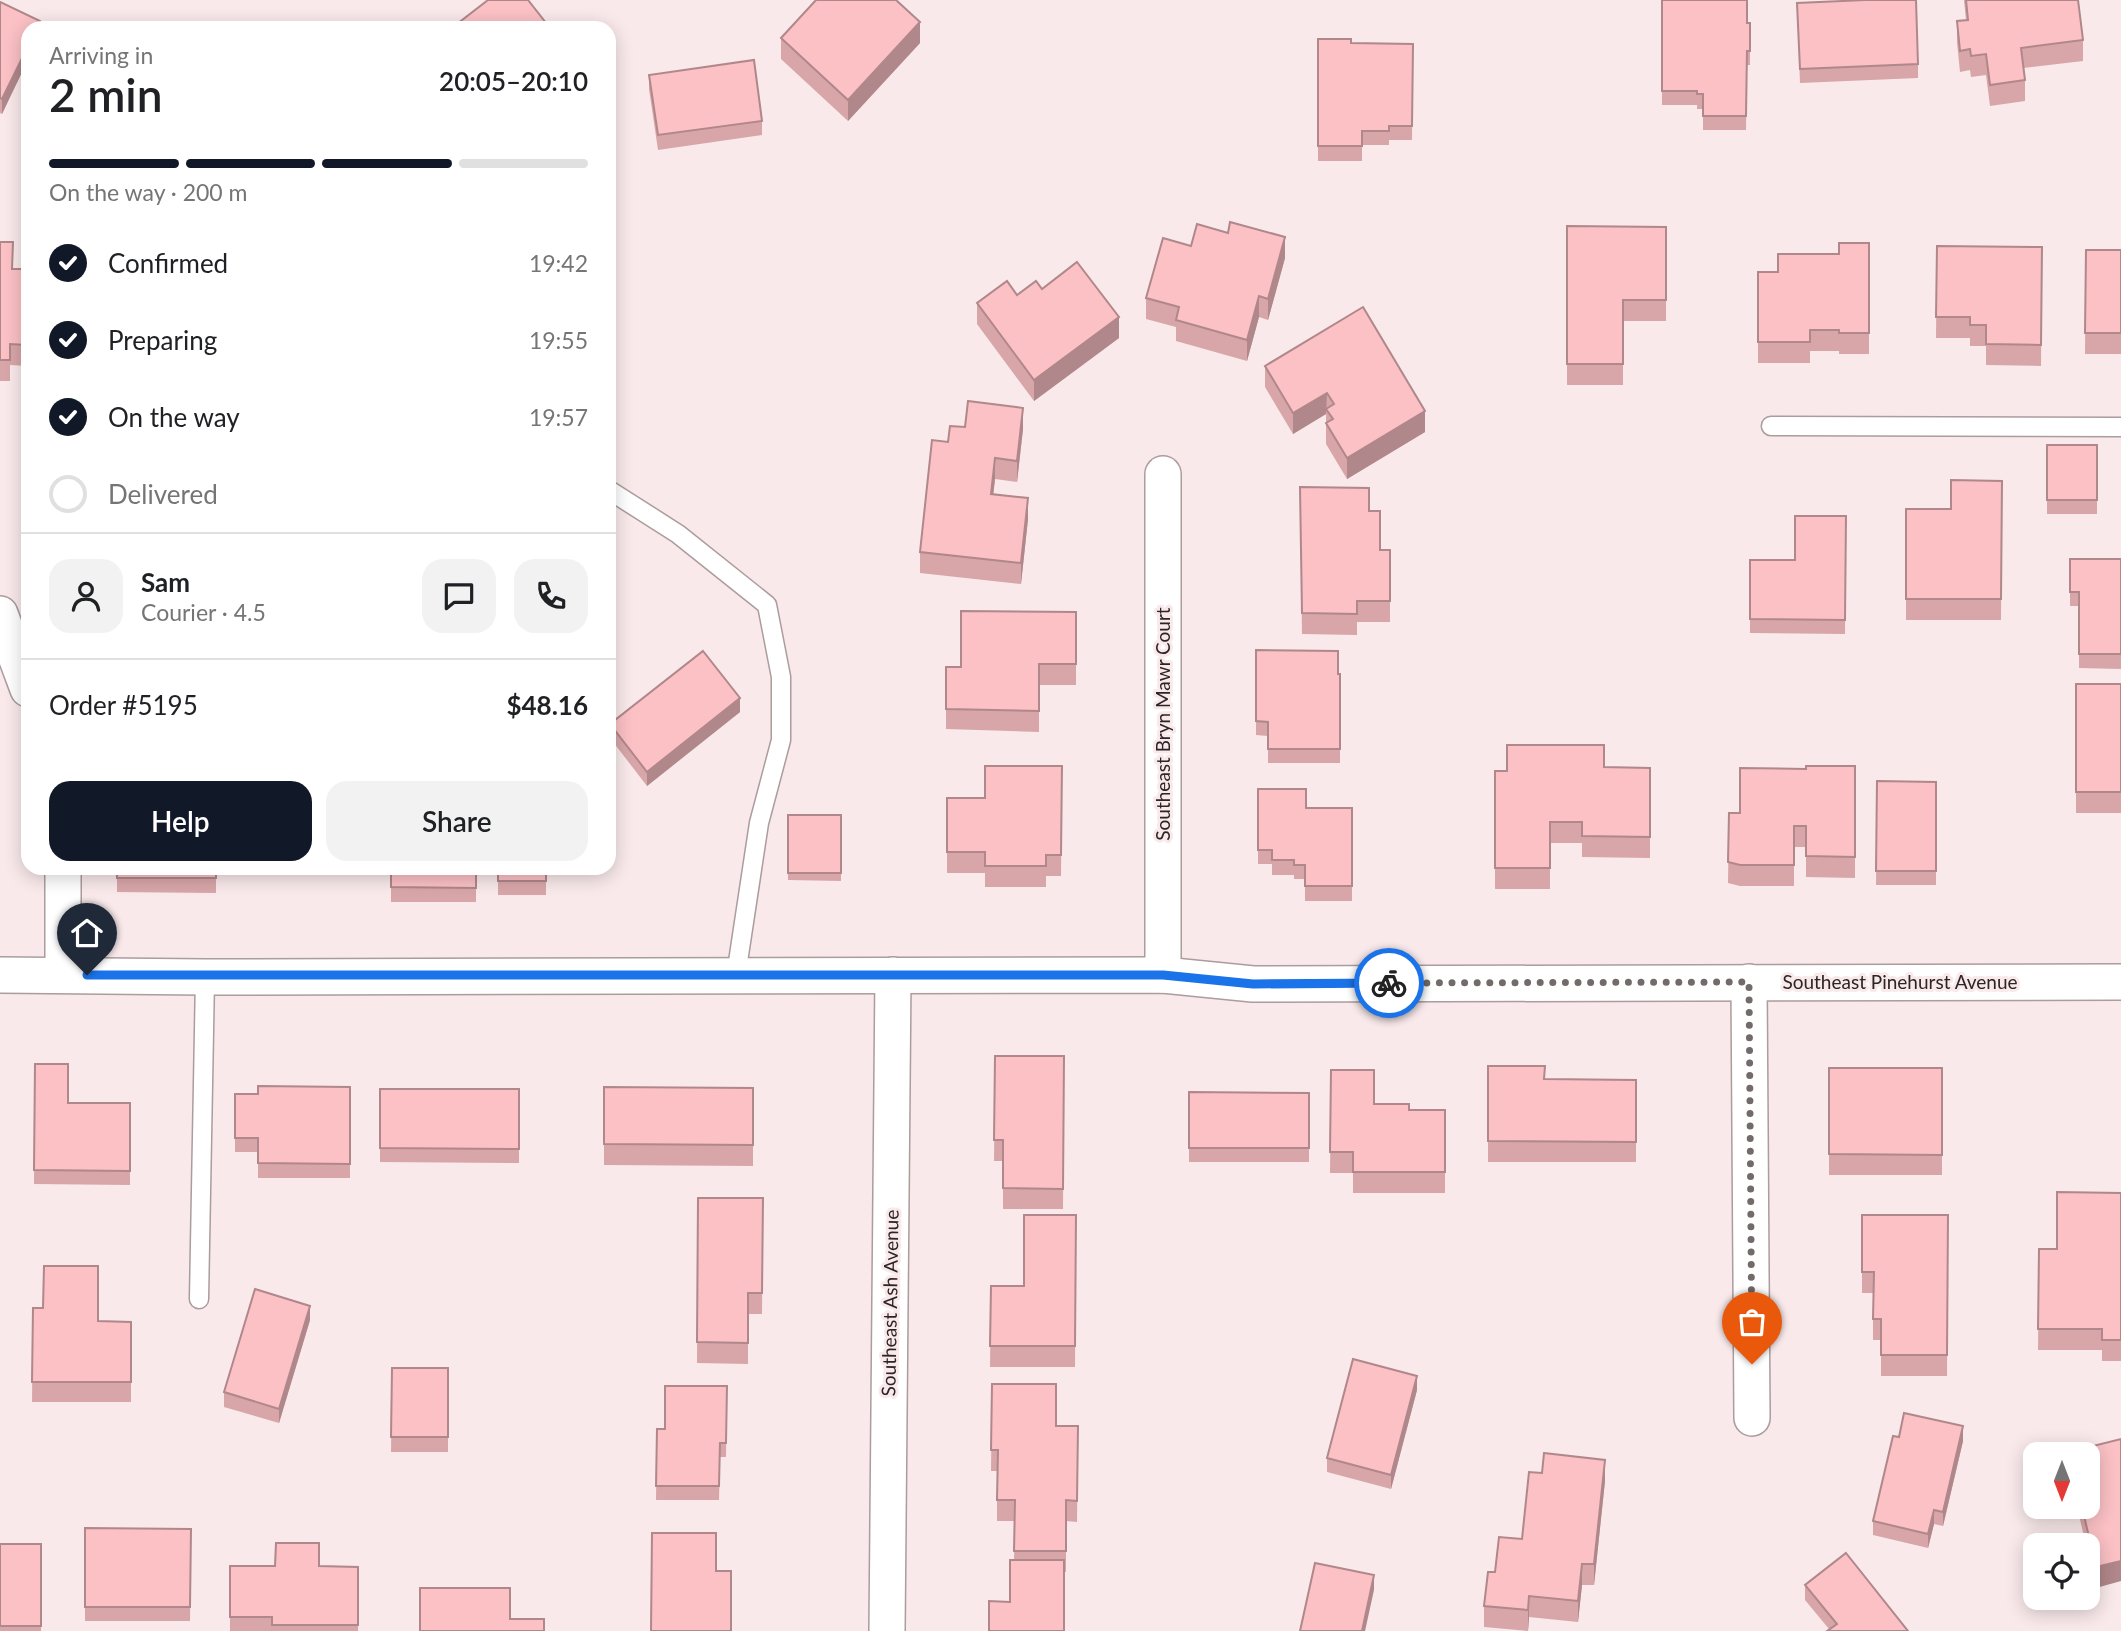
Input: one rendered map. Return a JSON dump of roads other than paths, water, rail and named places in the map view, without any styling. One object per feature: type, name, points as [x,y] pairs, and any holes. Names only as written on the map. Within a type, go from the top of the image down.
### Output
[{"type":"street","name":"Southeast Bryn Mawr Court","points":[[1163,474],[1163,975]]},
{"type":"street","points":[[0,614],[21,670]]},
{"type":"street","points":[[63,875],[64,975]]},
{"type":"street","name":"Southeast Pinehurst Avenue","points":[[0,975],[1163,975],[1253,984],[2121,982]]},
{"type":"street","name":"Southeast Ash Avenue","points":[[887,1631],[893,975]]},
{"type":"street","points":[[1749,982],[1752,1418]]},
{"type":"lane","points":[[1771,426],[2121,427]]},
{"type":"lane","points":[[616,494],[678,534],[768,605],[781,677],[781,740],[759,823],[736,975]]},
{"type":"lane","points":[[199,1299],[205,977]]}]
